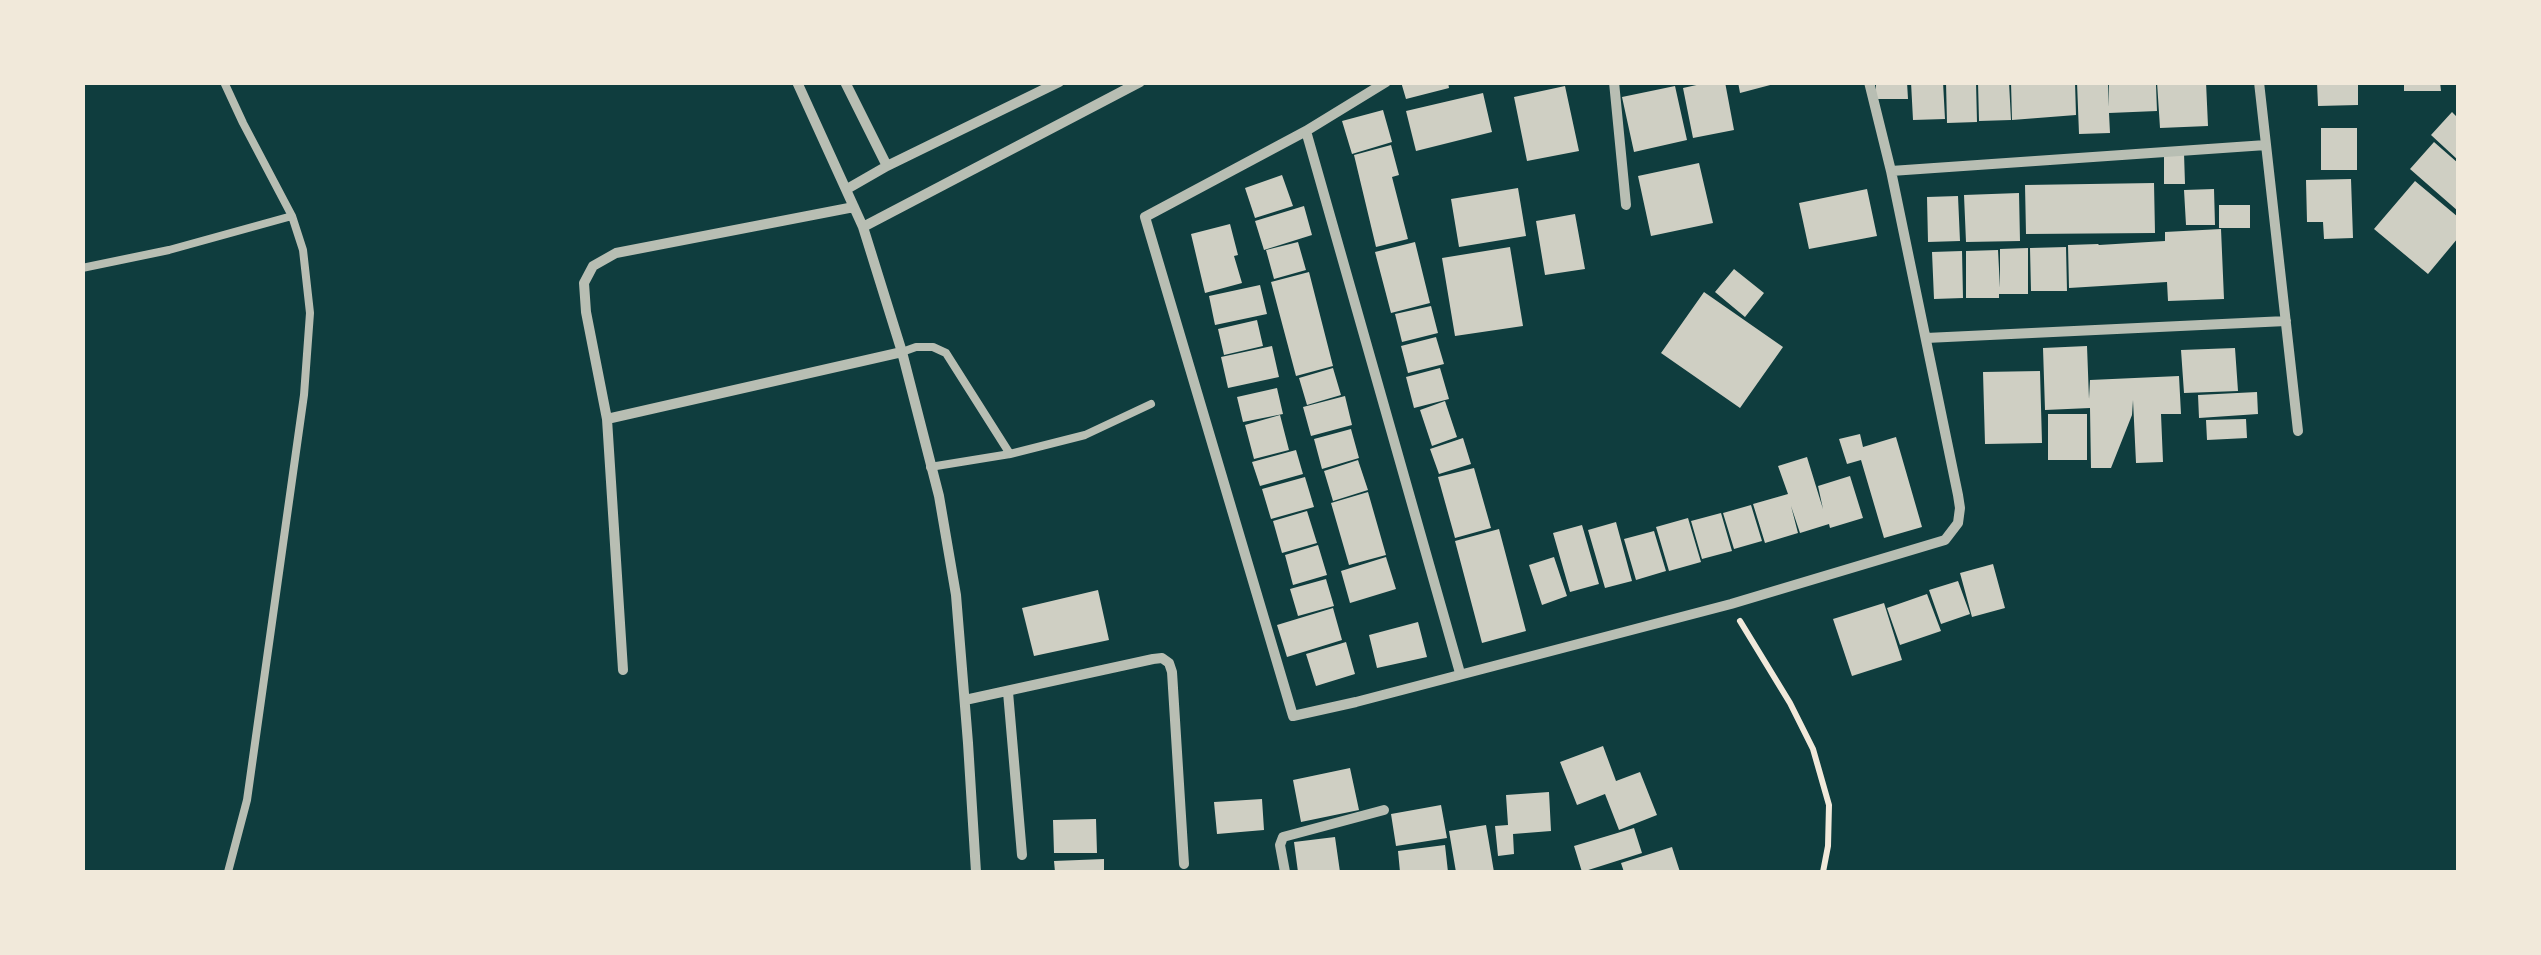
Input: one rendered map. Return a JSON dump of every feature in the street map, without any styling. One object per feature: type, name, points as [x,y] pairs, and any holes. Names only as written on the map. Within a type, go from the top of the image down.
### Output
[{"type":"street","points":[[797,82],[863,227],[902,352],[939,496],[956,595],[976,872]]},
{"type":"street","points":[[845,82],[887,166]]},
{"type":"street","points":[[847,189],[1058,82]]},
{"type":"street","points":[[863,227],[1140,82]]},
{"type":"street","points":[[1386,82],[1306,131],[1145,217],[1293,716],[1731,604],[1945,540],[1958,523],[1958,495],[1869,82]]},
{"type":"street","points":[[1614,82],[1626,205]]},
{"type":"street","points":[[2259,82],[2298,432]]},
{"type":"street","points":[[1306,131],[1460,673]]},
{"type":"street","points":[[1891,171],[2266,146]]},
{"type":"street","points":[[623,670],[607,419],[584,283],[593,266],[616,254],[854,208]]},
{"type":"street","points":[[1926,338],[2286,321]]},
{"type":"street","points":[[607,419],[902,352]]},
{"type":"street","points":[[965,700],[1153,658],[1169,663],[1184,864]]},
{"type":"street","points":[[1008,692],[1022,855]]},
{"type":"street","points":[[1285,872],[1280,845],[1283,837],[1384,810]]},
{"type":"lane","points":[[224,82],[292,216],[303,250],[310,313],[304,394],[247,800],[228,872]]},
{"type":"lane","points":[[82,268],[169,250],[292,216]]},
{"type":"lane","points":[[902,352],[933,347],[946,354],[1010,454]]},
{"type":"lane","points":[[930,467],[1010,454],[1084,434],[1152,404]]},
{"type":"path","points":[[1731,604],[1814,749],[1830,805],[1823,872]]},
{"type":"building","points":[[1401,82],[1448,82],[1449,88],[1406,99]]},
{"type":"building","points":[[1725,82],[1734,130],[1693,138],[1683,88]]},
{"type":"building","points":[[1738,82],[1774,82],[1774,84],[1740,93]]},
{"type":"building","points":[[1876,82],[1907,82],[1908,99],[1876,99]]},
{"type":"building","points":[[1911,82],[1943,82],[1945,119],[1913,120]]},
{"type":"building","points":[[1946,82],[1976,82],[1977,122],[1947,123]]},
{"type":"building","points":[[1978,82],[2009,82],[2011,120],[1979,121]]},
{"type":"building","points":[[2011,82],[2075,82],[2076,115],[2012,120]]},
{"type":"building","points":[[2077,82],[2108,82],[2109,107],[2109,82],[2156,85],[2157,111],[2109,113],[2110,133],[2079,134]]},
{"type":"building","points":[[2157,82],[2206,82],[2208,126],[2160,128]]},
{"type":"building","points":[[2317,82],[2358,82],[2358,105],[2318,106]]},
{"type":"building","points":[[2404,82],[2440,82],[2441,91],[2404,91]]},
{"type":"building","points":[[1565,86],[1579,151],[1527,161],[1514,97]]},
{"type":"building","points":[[1675,86],[1687,140],[1634,152],[1622,97]]},
{"type":"building","points":[[1483,93],[1492,132],[1416,151],[1406,111]]},
{"type":"building","points":[[1383,110],[1392,142],[1352,154],[1342,121]]},
{"type":"building","points":[[2452,112],[2458,118],[2458,160],[2431,135]]},
{"type":"building","points":[[2321,128],[2357,128],[2357,170],[2321,170]]},
{"type":"building","points":[[2434,142],[2458,163],[2458,211],[2410,169]]},
{"type":"building","points":[[1391,145],[1399,175],[1392,177],[1408,239],[1376,247],[1354,155]]},
{"type":"building","points":[[2164,153],[2184,153],[2185,184],[2164,184]]},
{"type":"building","points":[[1699,163],[1713,223],[1651,236],[1638,176]]},
{"type":"building","points":[[1282,175],[1293,206],[1255,218],[1245,188]]},
{"type":"building","points":[[2351,179],[2353,238],[2324,239],[2323,222],[2307,222],[2306,180]]},
{"type":"building","points":[[2415,181],[2458,217],[2458,238],[2428,274],[2374,229]]},
{"type":"building","points":[[2154,183],[2155,233],[2026,234],[2025,185]]},
{"type":"building","points":[[1518,188],[1526,236],[1459,247],[1451,199]]},
{"type":"building","points":[[1867,189],[1877,236],[1809,249],[1799,203]]},
{"type":"building","points":[[2214,189],[2215,225],[2186,225],[2184,190]]},
{"type":"building","points":[[2019,193],[2020,241],[1966,242],[1964,195]]},
{"type":"building","points":[[1958,196],[1960,241],[1928,242],[1927,197]]},
{"type":"building","points":[[2219,205],[2250,205],[2250,228],[2219,228]]},
{"type":"building","points":[[1304,206],[1312,235],[1264,250],[1255,221]]},
{"type":"building","points":[[1575,214],[1585,269],[1545,275],[1536,221]]},
{"type":"building","points":[[1230,224],[1242,283],[1205,293],[1191,234]]},
{"type":"building","points":[[2221,229],[2224,299],[2168,301],[2167,282],[2069,288],[2068,245],[2165,241],[2165,232]]},
{"type":"building","points":[[1298,242],[1306,270],[1274,279],[1266,250]]},
{"type":"building","points":[[1415,242],[1430,303],[1391,313],[1375,252]]},
{"type":"building","points":[[1510,247],[1523,326],[1455,336],[1442,258]]},
{"type":"building","points":[[2066,247],[2067,291],[2031,291],[2030,248]]},
{"type":"building","points":[[2028,248],[2028,294],[1966,298],[1966,251],[1998,250],[2000,288],[2000,249]]},
{"type":"building","points":[[1962,251],[1963,298],[1934,299],[1932,252]]},
{"type":"building","points":[[1734,269],[1764,293],[1745,317],[1715,292]]},
{"type":"building","points":[[1309,272],[1333,366],[1296,376],[1271,282]]},
{"type":"building","points":[[1260,285],[1267,314],[1215,325],[1209,296]]},
{"type":"building","points":[[1704,292],[1783,347],[1740,408],[1661,353]]},
{"type":"building","points":[[1431,306],[1438,333],[1402,342],[1395,314]]},
{"type":"building","points":[[1257,320],[1263,346],[1224,355],[1218,329]]},
{"type":"building","points":[[1436,337],[1444,364],[1408,373],[1401,346]]},
{"type":"building","points":[[1272,346],[1279,377],[1228,388],[1221,357]]},
{"type":"building","points":[[2087,346],[2089,399],[2090,380],[2179,376],[2181,414],[2161,414],[2163,462],[2136,463],[2133,400],[2132,415],[2111,468],[2091,468],[2090,408],[2045,410],[2043,348]]},
{"type":"building","points":[[2235,348],[2238,391],[2184,393],[2181,350]]},
{"type":"building","points":[[1333,368],[1341,395],[1307,405],[1299,378]]},
{"type":"building","points":[[1440,368],[1449,399],[1414,408],[1406,377]]},
{"type":"building","points":[[2040,371],[2042,443],[1985,444],[1983,372]]},
{"type":"building","points":[[1277,388],[1283,414],[1243,422],[1237,397]]},
{"type":"building","points":[[2257,392],[2258,414],[2199,418],[2198,395]]},
{"type":"building","points":[[1345,396],[1352,425],[1311,436],[1303,407]]},
{"type":"building","points":[[1445,401],[1457,437],[1432,446],[1420,410]]},
{"type":"building","points":[[2048,414],[2087,414],[2087,460],[2048,460]]},
{"type":"building","points":[[1280,415],[1289,450],[1254,459],[1245,425]]},
{"type":"building","points":[[2246,419],[2247,438],[2207,440],[2206,420]]},
{"type":"building","points":[[1351,429],[1359,458],[1322,469],[1314,439]]},
{"type":"building","points":[[1860,434],[1863,447],[1896,437],[1922,527],[1884,538],[1861,460],[1847,464],[1839,439]]},
{"type":"building","points":[[1463,438],[1471,464],[1439,474],[1430,449]]},
{"type":"building","points":[[1296,450],[1303,474],[1260,486],[1252,462]]},
{"type":"building","points":[[1807,457],[1823,509],[1818,486],[1850,476],[1863,518],[1800,533],[1791,506],[1798,533],[1765,543],[1753,504],[1788,494],[1778,466]]},
{"type":"building","points":[[1358,460],[1368,490],[1333,501],[1324,471]]},
{"type":"building","points":[[1474,468],[1491,528],[1455,538],[1438,477]]},
{"type":"building","points":[[1305,477],[1314,507],[1271,519],[1262,489]]},
{"type":"building","points":[[1368,492],[1386,555],[1349,565],[1331,503]]},
{"type":"building","points":[[1751,505],[1762,541],[1734,549],[1723,513]]},
{"type":"building","points":[[1307,511],[1317,543],[1282,553],[1273,521]]},
{"type":"building","points":[[1721,513],[1732,551],[1702,559],[1691,521]]},
{"type":"building","points":[[1688,518],[1701,562],[1669,571],[1656,527]]},
{"type":"building","points":[[1616,522],[1632,581],[1605,588],[1588,530]]},
{"type":"building","points":[[1582,525],[1599,584],[1570,592],[1553,533]]},
{"type":"building","points":[[1499,529],[1526,631],[1482,643],[1455,541]]},
{"type":"building","points":[[1654,531],[1666,571],[1636,580],[1624,539]]},
{"type":"building","points":[[1318,545],[1327,575],[1293,585],[1285,555]]},
{"type":"building","points":[[1386,557],[1396,589],[1350,603],[1341,571]]},
{"type":"building","points":[[1554,557],[1567,596],[1542,605],[1529,565]]},
{"type":"building","points":[[1993,564],[2005,608],[1972,617],[1960,573]]},
{"type":"building","points":[[1326,579],[1334,606],[1298,616],[1290,589]]},
{"type":"building","points":[[1958,581],[1970,614],[1941,624],[1929,590]]},
{"type":"building","points":[[1098,590],[1109,640],[1034,656],[1022,608]]},
{"type":"building","points":[[1927,594],[1941,631],[1900,645],[1887,608]]},
{"type":"building","points":[[1884,603],[1902,660],[1852,676],[1833,619]]},
{"type":"building","points":[[1333,608],[1342,640],[1287,657],[1277,625]]},
{"type":"building","points":[[1418,622],[1427,657],[1377,668],[1369,635]]},
{"type":"building","points":[[1346,642],[1355,674],[1316,686],[1306,654]]},
{"type":"building","points":[[1603,746],[1616,781],[1640,772],[1657,815],[1619,830],[1605,794],[1577,805],[1560,762]]},
{"type":"building","points":[[1350,768],[1359,810],[1301,822],[1293,780]]},
{"type":"building","points":[[1549,792],[1551,831],[1513,834],[1514,854],[1498,856],[1495,826],[1508,825],[1506,795]]},
{"type":"building","points":[[1262,799],[1264,830],[1217,834],[1214,802]]},
{"type":"building","points":[[1441,805],[1447,838],[1396,846],[1391,814]]},
{"type":"building","points":[[1096,819],[1097,853],[1054,853],[1053,820]]},
{"type":"building","points":[[1486,825],[1494,872],[1456,872],[1449,831]]},
{"type":"building","points":[[1634,828],[1642,853],[1582,872],[1574,846]]},
{"type":"building","points":[[1335,837],[1340,872],[1298,872],[1294,842]]},
{"type":"building","points":[[1445,845],[1448,872],[1400,872],[1398,851]]},
{"type":"building","points":[[1672,847],[1680,872],[1624,872],[1621,863]]},
{"type":"building","points":[[1104,859],[1104,872],[1055,872],[1054,861]]}]
